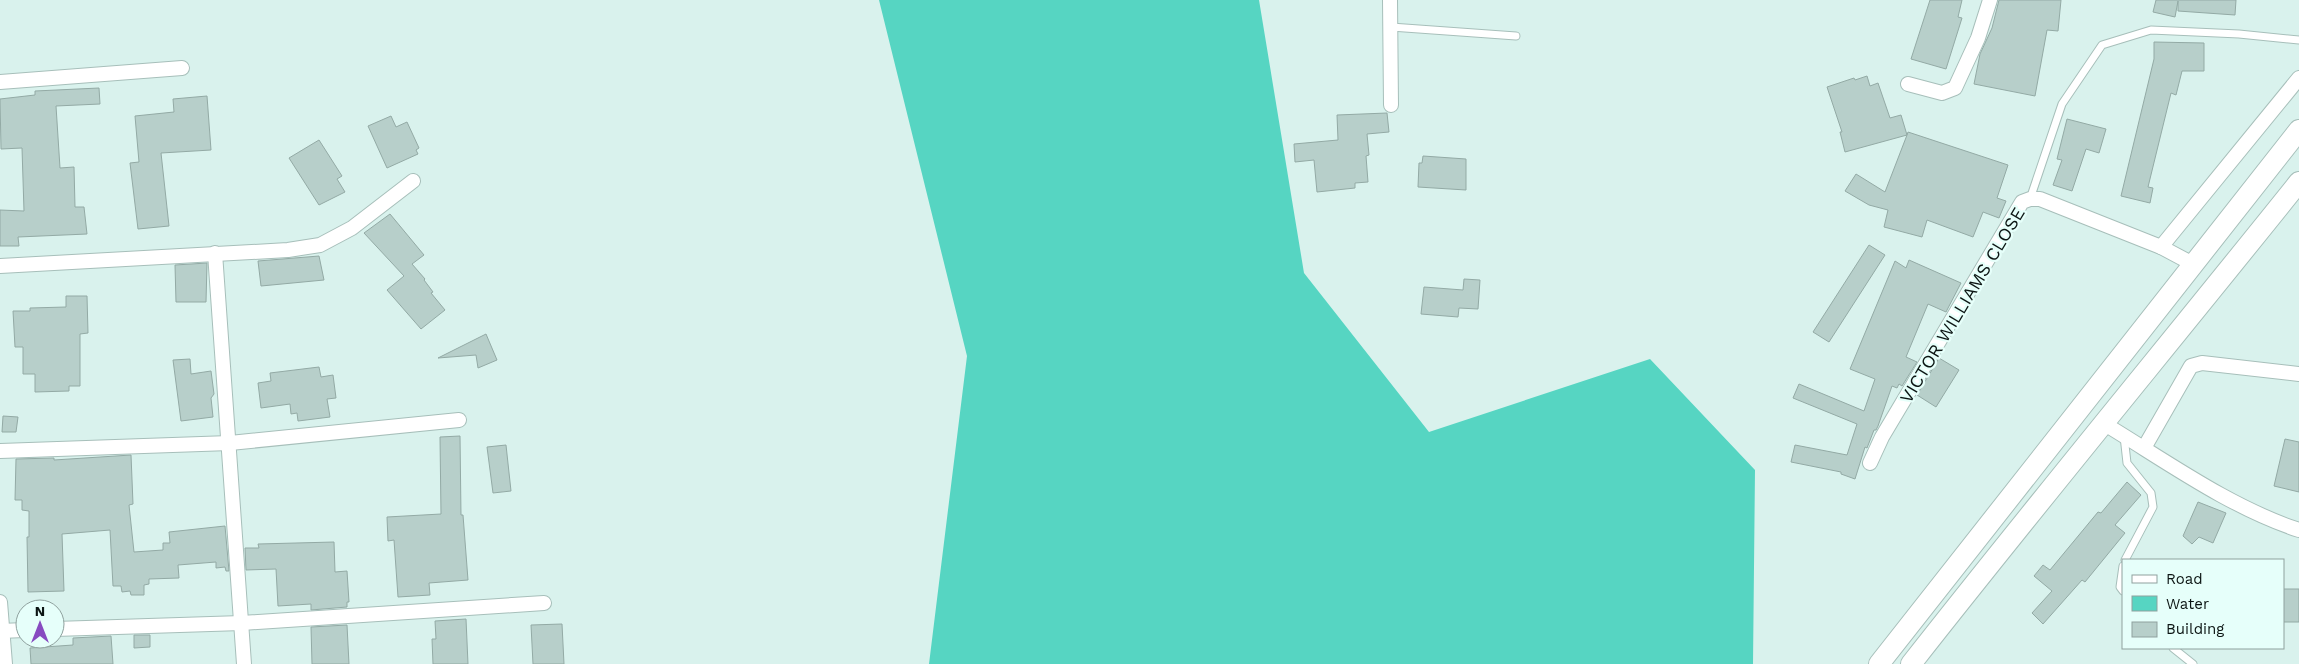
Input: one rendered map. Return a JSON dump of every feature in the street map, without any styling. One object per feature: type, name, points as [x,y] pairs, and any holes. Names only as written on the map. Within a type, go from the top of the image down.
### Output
[{"type":"main road","points":[[1879,664],[2299,130]]},
{"type":"main road","points":[[1911,664],[2013,533],[2167,348],[2299,182]]},
{"type":"street","points":[[1390,0],[1391,105]]},
{"type":"street","points":[[1908,84],[1942,93],[1955,88],[1978,38],[1990,0]]},
{"type":"street","points":[[0,82],[182,68]]},
{"type":"street","points":[[2161,247],[2299,78]]},
{"type":"street","points":[[0,266],[288,250],[320,245],[352,228],[414,181]]},
{"type":"street","name":"VICTOR WILLIAMS CLOSE","points":[[1870,463],[1882,438],[2022,202],[2030,198],[2040,199],[2161,247],[2193,264]]},
{"type":"street","points":[[215,253],[230,443],[244,664]]},
{"type":"street","points":[[2144,448],[2191,366],[2202,363],[2299,374]]},
{"type":"street","points":[[0,451],[230,443],[459,420]]},
{"type":"street","points":[[2103,423],[2200,482],[2273,521],[2299,530]]},
{"type":"street","points":[[0,602],[5,664]]},
{"type":"street","points":[[65,629],[242,623],[544,603]]},
{"type":"street","points":[[1,631],[15,630]]},
{"type":"lane","points":[[1391,27],[1516,36]]},
{"type":"lane","points":[[2030,198],[2062,104],[2102,45],[2151,30],[2239,34],[2299,40]]},
{"type":"lane","points":[[2124,436],[2126,463],[2151,493],[2153,507],[2127,559]]},
{"type":"lane","points":[[2122,573],[2120,586],[2122,589]]},
{"type":"lane","points":[[2174,649],[2193,664]]},
{"type":"water","points":[[879,0],[1259,0],[1304,273],[1429,432],[1650,359],[1755,470],[1753,664],[929,664],[967,356]]},
{"type":"building","points":[[1930,0],[1962,0],[1958,17],[1962,18],[1946,69],[1911,59]]},
{"type":"building","points":[[1999,0],[2061,0],[2058,31],[2047,30],[2035,96],[1974,84],[1980,54],[1992,28]]},
{"type":"building","points":[[2156,0],[2236,0],[2235,15],[2178,11],[2178,1],[2175,17],[2153,12]]},
{"type":"building","points":[[2154,42],[2204,43],[2204,71],[2182,71],[2176,95],[2171,93],[2148,187],[2153,188],[2150,203],[2121,196],[2154,59]]},
{"type":"building","points":[[1867,76],[1870,86],[1878,83],[1890,118],[1901,115],[1907,135],[1845,152],[1840,132],[1842,132],[1827,87],[1854,78],[1855,80]]},
{"type":"building","points":[[99,88],[100,104],[56,106],[60,168],[74,167],[75,207],[84,207],[87,234],[18,237],[19,246],[0,246],[0,210],[24,211],[22,148],[1,149],[0,99],[35,95],[35,91]]},
{"type":"building","points":[[207,96],[211,150],[161,153],[169,226],[138,229],[130,163],[139,162],[135,116],[174,112],[173,99]]},
{"type":"building","points":[[1387,113],[1389,132],[1367,134],[1369,155],[1366,156],[1368,182],[1355,183],[1355,188],[1317,192],[1314,160],[1295,162],[1294,144],[1338,140],[1337,115]]},
{"type":"building","points":[[391,116],[396,127],[407,122],[419,148],[416,150],[418,154],[387,168],[368,126]]},
{"type":"building","points":[[2067,119],[2106,129],[2099,153],[2086,149],[2072,191],[2053,185],[2062,160],[2057,159]]},
{"type":"building","points":[[1908,132],[2008,165],[1997,198],[2006,201],[1999,218],[1983,212],[1973,237],[1927,220],[1922,237],[1884,227],[1888,210],[1869,205],[1845,191],[1856,174],[1885,192]]},
{"type":"building","points":[[319,140],[342,176],[337,179],[345,192],[319,205],[289,158]]},
{"type":"building","points":[[1423,156],[1466,159],[1466,190],[1418,187],[1419,163],[1422,163]]},
{"type":"building","points":[[390,214],[424,255],[412,264],[425,279],[433,292],[431,293],[445,310],[421,329],[387,290],[404,276],[364,233]]},
{"type":"building","points":[[1869,245],[1885,255],[1829,342],[1813,332]]},
{"type":"building","points":[[319,256],[324,280],[261,286],[258,261]]},
{"type":"building","points":[[1909,260],[1961,283],[1946,312],[1928,304],[1906,357],[1917,362],[1902,386],[1899,384],[1897,388],[1892,386],[1878,426],[1874,430],[1867,448],[1865,447],[1855,479],[1841,474],[1841,472],[1791,462],[1795,445],[1847,455],[1857,424],[1793,398],[1799,384],[1864,411],[1875,379],[1850,369],[1895,261],[1906,268]]},
{"type":"building","points":[[207,263],[206,302],[176,302],[175,265]]},
{"type":"building","points":[[1464,279],[1480,280],[1478,309],[1459,308],[1458,317],[1421,314],[1424,287],[1463,290]]},
{"type":"building","points":[[66,296],[87,296],[88,333],[80,334],[80,386],[69,386],[69,391],[35,392],[35,374],[23,374],[23,347],[15,347],[13,311],[30,311],[30,308],[66,307]]},
{"type":"building","points":[[486,334],[497,360],[478,368],[476,355],[438,358]]},
{"type":"building","points":[[1939,358],[1959,370],[1936,407],[1917,395]]},
{"type":"building","points":[[190,359],[191,374],[211,371],[214,394],[211,398],[213,417],[181,421],[173,360]]},
{"type":"building","points":[[319,367],[321,377],[333,375],[336,398],[327,399],[330,417],[298,421],[297,413],[291,414],[290,404],[261,408],[258,383],[271,381],[270,373]]},
{"type":"building","points":[[3,416],[18,417],[16,432],[2,432]]},
{"type":"building","points":[[460,436],[461,515],[463,515],[468,580],[429,583],[430,595],[398,597],[394,540],[388,541],[387,517],[441,514],[440,437]]},
{"type":"building","points":[[2285,439],[2299,442],[2299,492],[2274,486]]},
{"type":"building","points":[[506,445],[511,491],[493,493],[487,447]]},
{"type":"building","points":[[131,455],[133,504],[129,505],[134,552],[163,550],[163,543],[170,543],[169,532],[225,526],[229,571],[226,571],[225,567],[216,568],[216,562],[178,565],[179,578],[149,579],[149,584],[144,585],[144,595],[131,595],[130,591],[122,592],[121,586],[113,586],[110,530],[62,534],[64,591],[28,592],[27,537],[29,537],[29,511],[22,510],[22,500],[15,500],[16,459],[54,458],[54,460]]},
{"type":"building","points":[[2127,482],[2141,495],[2115,525],[2125,533],[2085,582],[2082,580],[2043,624],[2032,613],[2052,591],[2034,576],[2043,565],[2050,570],[2098,512],[2101,513]]},
{"type":"building","points":[[2198,502],[2226,513],[2213,543],[2199,537],[2192,544],[2183,536]]},
{"type":"building","points":[[334,542],[335,572],[347,571],[349,602],[347,602],[347,607],[311,610],[311,604],[278,606],[276,569],[246,570],[245,548],[259,548],[258,544]]},
{"type":"building","points":[[2284,589],[2299,589],[2299,622],[2284,622]]},
{"type":"building","points":[[466,619],[468,664],[433,664],[432,639],[436,639],[435,621]]},
{"type":"building","points":[[562,624],[564,664],[533,664],[531,625]]},
{"type":"building","points":[[347,625],[349,664],[312,664],[311,627]]},
{"type":"building","points":[[134,635],[150,635],[150,647],[134,648]]},
{"type":"building","points":[[111,636],[113,664],[31,664],[30,649],[65,649],[65,646],[73,645],[73,638]]}]
